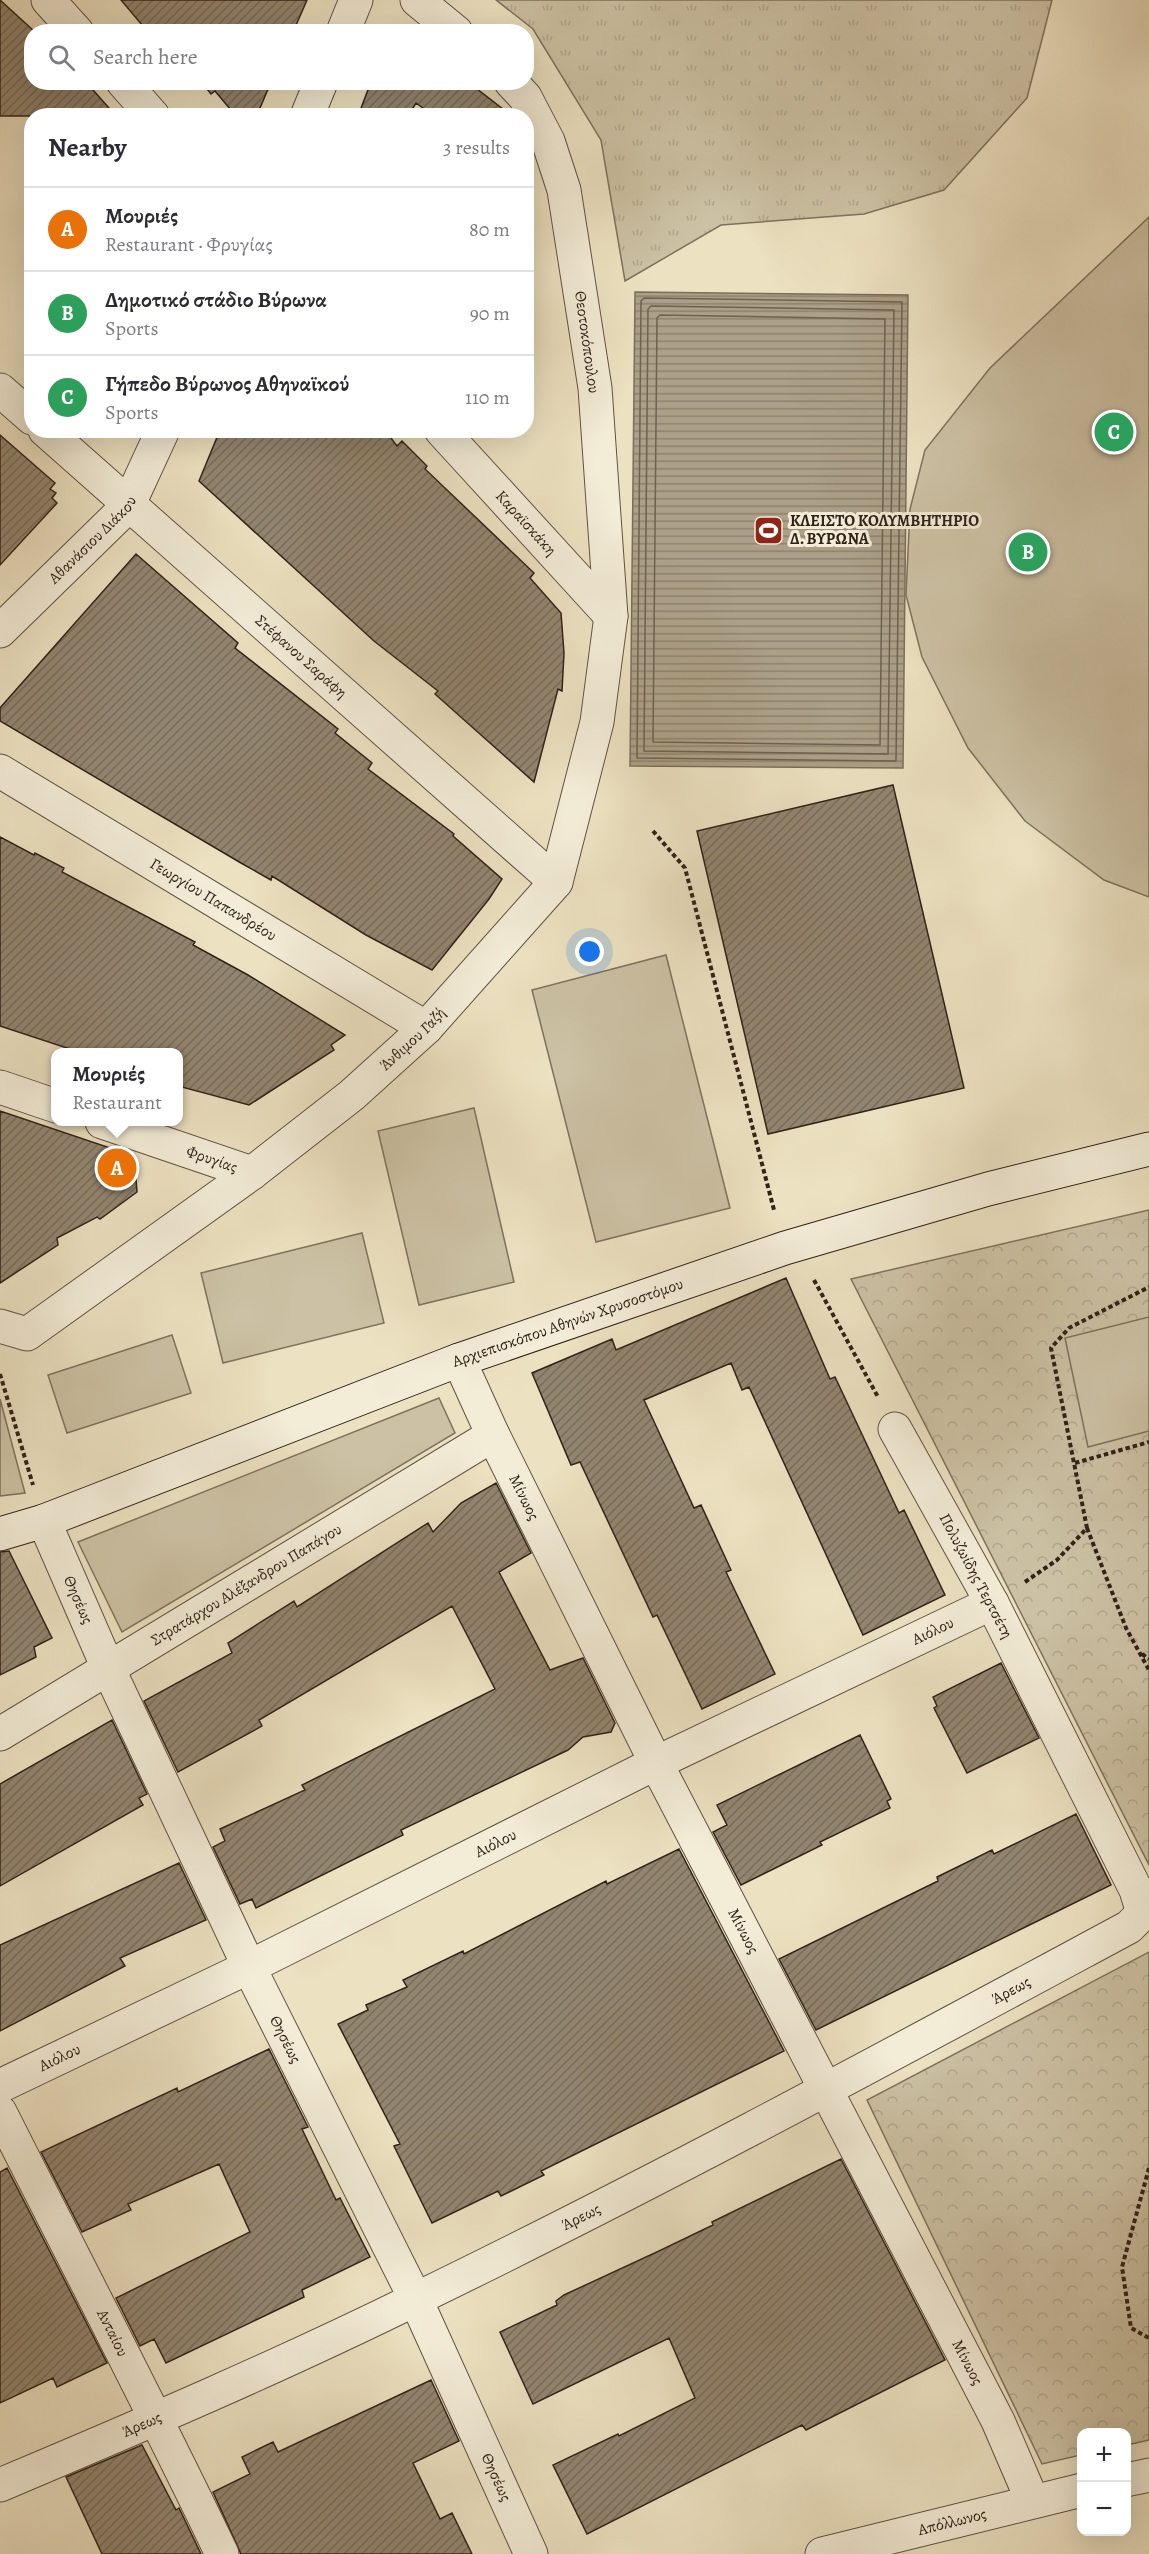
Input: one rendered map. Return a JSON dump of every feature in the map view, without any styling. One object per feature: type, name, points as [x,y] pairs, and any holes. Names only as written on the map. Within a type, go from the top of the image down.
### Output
[{"type":"street","points":[[48,0],[70,24]]},
{"type":"street","points":[[346,24],[356,0]]},
{"type":"street","points":[[417,0],[446,24]]},
{"type":"street","points":[[130,90],[146,108]]},
{"type":"street","points":[[310,108],[318,90]]},
{"type":"street","name":"Θεοτοκόπουλου","points":[[518,90],[531,108]]},
{"type":"street","name":"Θεοτοκόπουλου","points":[[534,114],[548,141],[564,190],[595,388],[611,615]]},
{"type":"street","points":[[0,390],[24,411]]},
{"type":"street","name":"Στέφανου Σαράφη","points":[[54,438],[556,882]]},
{"type":"street","name":"Αθανάσιου Διάκου","points":[[0,631],[128,506],[159,438]]},
{"type":"street","name":"Καραϊσκάκη","points":[[448,438],[611,615]]},
{"type":"street","name":"Άνθιμου Γαζή","points":[[13,1330],[252,1173],[352,1095],[426,1028],[556,882],[597,722],[611,615]]},
{"type":"street","name":"Γεωργίου Παπανδρέου","points":[[0,771],[426,1028]]},
{"type":"street","points":[[0,1087],[51,1104]]},
{"type":"street","name":"Φρυγίας","points":[[114,1126],[252,1173]]},
{"type":"street","name":"Αρχιεπισκόπου Αθηνών Χρυσοστόμου","points":[[0,1534],[44,1521],[459,1360],[790,1246],[1021,1180],[1149,1149]]},
{"type":"street","name":"Μίνωος","points":[[459,1360],[493,1436],[656,1763],[998,2421],[1032,2500]]},
{"type":"street","name":"Πολυζωίδης Τερτσέτη","points":[[895,1429],[992,1603],[1136,1890],[1143,1912]]},
{"type":"street","name":"Στρατάρχου Αλέξανδρου Παπάγου","points":[[0,1734],[493,1436]]},
{"type":"street","name":"Θησέως","points":[[44,1521],[108,1668],[249,1967],[416,2300],[531,2554]]},
{"type":"street","name":"Αιόλου","points":[[0,2086],[249,1967],[656,1763],[992,1603]]},
{"type":"street","name":"Άρεως","points":[[0,2485],[158,2419],[416,2300],[827,2089],[1129,1927],[1143,1912]]},
{"type":"street","name":"Ανταίου","points":[[0,2112],[122,2356],[158,2419],[222,2554]]},
{"type":"street","points":[[1131,2479],[1149,2475]]},
{"type":"street","name":"Απόλλωνος","points":[[822,2554],[1032,2500],[1077,2491]]},
{"type":"path","points":[[653,831],[684,868],[790,1246],[895,1429]]},
{"type":"path","points":[[1149,1287],[1069,1328],[1051,1348],[1087,1528],[1126,1628],[1149,1670]]},
{"type":"path","points":[[0,1374],[29,1472]]},
{"type":"path","points":[[1075,1463],[1149,1442]]},
{"type":"path","points":[[992,1603],[1057,1560],[1087,1528]]},
{"type":"path","points":[[1141,1654],[1149,1659]]},
{"type":"path","points":[[1149,2168],[1122,2267],[1131,2328],[1149,2338]]},
{"type":"green space","points":[[496,0],[1052,0],[1027,98],[944,190],[864,214],[721,225],[625,281],[601,140],[534,31],[534,24],[527,24]]},
{"type":"green space","points":[[1149,217],[1149,897],[1104,880],[1025,821],[968,748],[922,657],[906,595],[910,509],[925,450],[990,368]]},
{"type":"green space","points":[[666,955],[730,1208],[596,1242],[532,990]]},
{"type":"green space","points":[[474,1108],[514,1282],[419,1305],[378,1131]]},
{"type":"green space","points":[[1149,1210],[1149,1865],[851,1279]]},
{"type":"green space","points":[[362,1233],[384,1323],[223,1363],[201,1273]]},
{"type":"green space","points":[[1149,1317],[1149,1431],[1088,1447],[1065,1338]]},
{"type":"green space","points":[[172,1335],[191,1393],[67,1433],[48,1375]]},
{"type":"green space","points":[[439,1398],[455,1433],[122,1632],[78,1542]]},
{"type":"green space","points":[[0,1399],[25,1493],[0,1496]]},
{"type":"green space","points":[[1149,1952],[1149,2440],[1131,2444],[1131,2428],[1077,2428],[1077,2456],[1042,2464],[867,2100]]},
{"type":"water","name":"ΚΛΕΙΣΤΟ ΚΟΛΥΜΒΗΤΗΡΙΟ Δ. ΒΥΡΩΝΑ","points":[[635,292],[908,295],[903,768],[630,766]]},
{"type":"building","points":[[0,0],[26,24],[24,24],[24,90],[93,90],[109,108],[24,108],[24,116],[0,116]]},
{"type":"building","points":[[121,0],[307,0],[296,24],[141,24]]},
{"type":"building","points":[[208,90],[268,90],[260,108],[229,108],[215,91],[211,94]]},
{"type":"building","points":[[368,90],[478,90],[502,108],[423,108],[416,103],[413,108],[361,108]]},
{"type":"building","points":[[0,435],[55,483],[50,489],[56,493],[52,498],[57,503],[0,565]]},
{"type":"building","points":[[217,438],[391,438],[397,446],[402,441],[427,466],[425,469],[534,573],[530,578],[561,613],[564,653],[562,691],[558,689],[534,782],[435,694],[438,691],[374,641],[199,481]]},
{"type":"building","points":[[136,554],[238,643],[235,648],[338,729],[335,733],[372,763],[368,769],[454,834],[453,836],[502,879],[489,899],[432,970],[366,935],[272,876],[271,880],[241,863],[0,721],[0,708]]},
{"type":"building","points":[[893,785],[964,1088],[768,1134],[697,831]]},
{"type":"building","points":[[0,837],[64,868],[62,872],[195,942],[193,945],[248,975],[345,1035],[331,1045],[334,1050],[249,1105],[183,1087],[183,1048],[67,1048],[0,1026]]},
{"type":"building","points":[[0,1111],[134,1156],[137,1192],[100,1219],[97,1217],[57,1238],[58,1245],[0,1283]]},
{"type":"building","points":[[786,1278],[830,1379],[835,1377],[899,1513],[904,1510],[945,1595],[863,1635],[749,1387],[742,1390],[731,1363],[644,1400],[694,1508],[701,1505],[731,1570],[726,1572],[775,1674],[702,1709],[657,1615],[653,1617],[580,1462],[571,1465],[532,1373],[612,1339],[616,1350]]},
{"type":"building","points":[[496,1483],[531,1553],[499,1572],[550,1670],[583,1658],[615,1723],[611,1732],[583,1737],[568,1750],[401,1830],[403,1835],[256,1908],[252,1899],[240,1904],[213,1847],[225,1841],[220,1829],[305,1790],[302,1785],[495,1689],[452,1606],[259,1720],[262,1726],[178,1772],[144,1701],[232,1653],[228,1643],[294,1601],[297,1607],[428,1523],[433,1532],[461,1503]]},
{"type":"building","points":[[9,1551],[52,1638],[34,1647],[36,1657],[0,1675],[0,1552]]},
{"type":"building","points":[[1001,1663],[1039,1738],[967,1773],[934,1708],[937,1706],[933,1697]]},
{"type":"building","points":[[112,1720],[147,1794],[139,1798],[143,1805],[0,1886],[0,1784]]},
{"type":"building","points":[[860,1735],[891,1799],[887,1801],[890,1808],[820,1842],[822,1845],[741,1885],[713,1832],[727,1825],[717,1805]]},
{"type":"building","points":[[1076,1814],[1111,1885],[816,2030],[779,1959],[938,1881],[937,1877],[992,1850],[994,1854]]},
{"type":"building","points":[[679,1849],[784,2051],[541,2171],[544,2175],[501,2196],[498,2191],[432,2223],[394,2146],[400,2144],[338,2024],[368,2010],[366,2005],[407,1987],[403,1980],[463,1951],[464,1954],[606,1881],[607,1884]]},
{"type":"building","points":[[179,1863],[206,1920],[120,1958],[125,1966],[0,2031],[0,1945]]},
{"type":"building","points":[[269,2049],[308,2127],[302,2129],[336,2200],[340,2198],[370,2257],[302,2290],[304,2297],[166,2363],[154,2339],[140,2346],[116,2298],[250,2232],[219,2164],[128,2204],[131,2210],[82,2232],[41,2152],[177,2088],[178,2092]]},
{"type":"building","points":[[841,2159],[945,2360],[806,2430],[802,2425],[587,2534],[553,2465],[618,2434],[619,2436],[695,2398],[669,2338],[533,2404],[500,2332],[557,2305],[556,2301],[564,2295],[713,2225],[712,2222]]},
{"type":"building","points":[[7,2168],[107,2363],[57,2387],[53,2378],[0,2403],[0,2172]]},
{"type":"building","points":[[431,2380],[459,2441],[413,2463],[440,2519],[452,2513],[472,2554],[241,2554],[213,2492],[250,2474],[242,2457],[273,2442],[278,2452]]},
{"type":"building","points":[[142,2445],[176,2510],[179,2508],[201,2554],[102,2554],[66,2477]]},
{"type":"place","name":"Γήπεδο Βύρωνος Αθηναϊκού","points":[[1114,432]]},
{"type":"place","name":"ΚΛΕΙΣΤΟ ΚΟΛΥΜΒΗΤΗΡΙΟ Δ. ΒΥΡΩΝΑ","points":[[769,530]]},
{"type":"place","name":"Δημοτικό στάδιο Βύρωνα","points":[[1028,552]]},
{"type":"place","name":"Μουριές","points":[[117,1168]]}]
